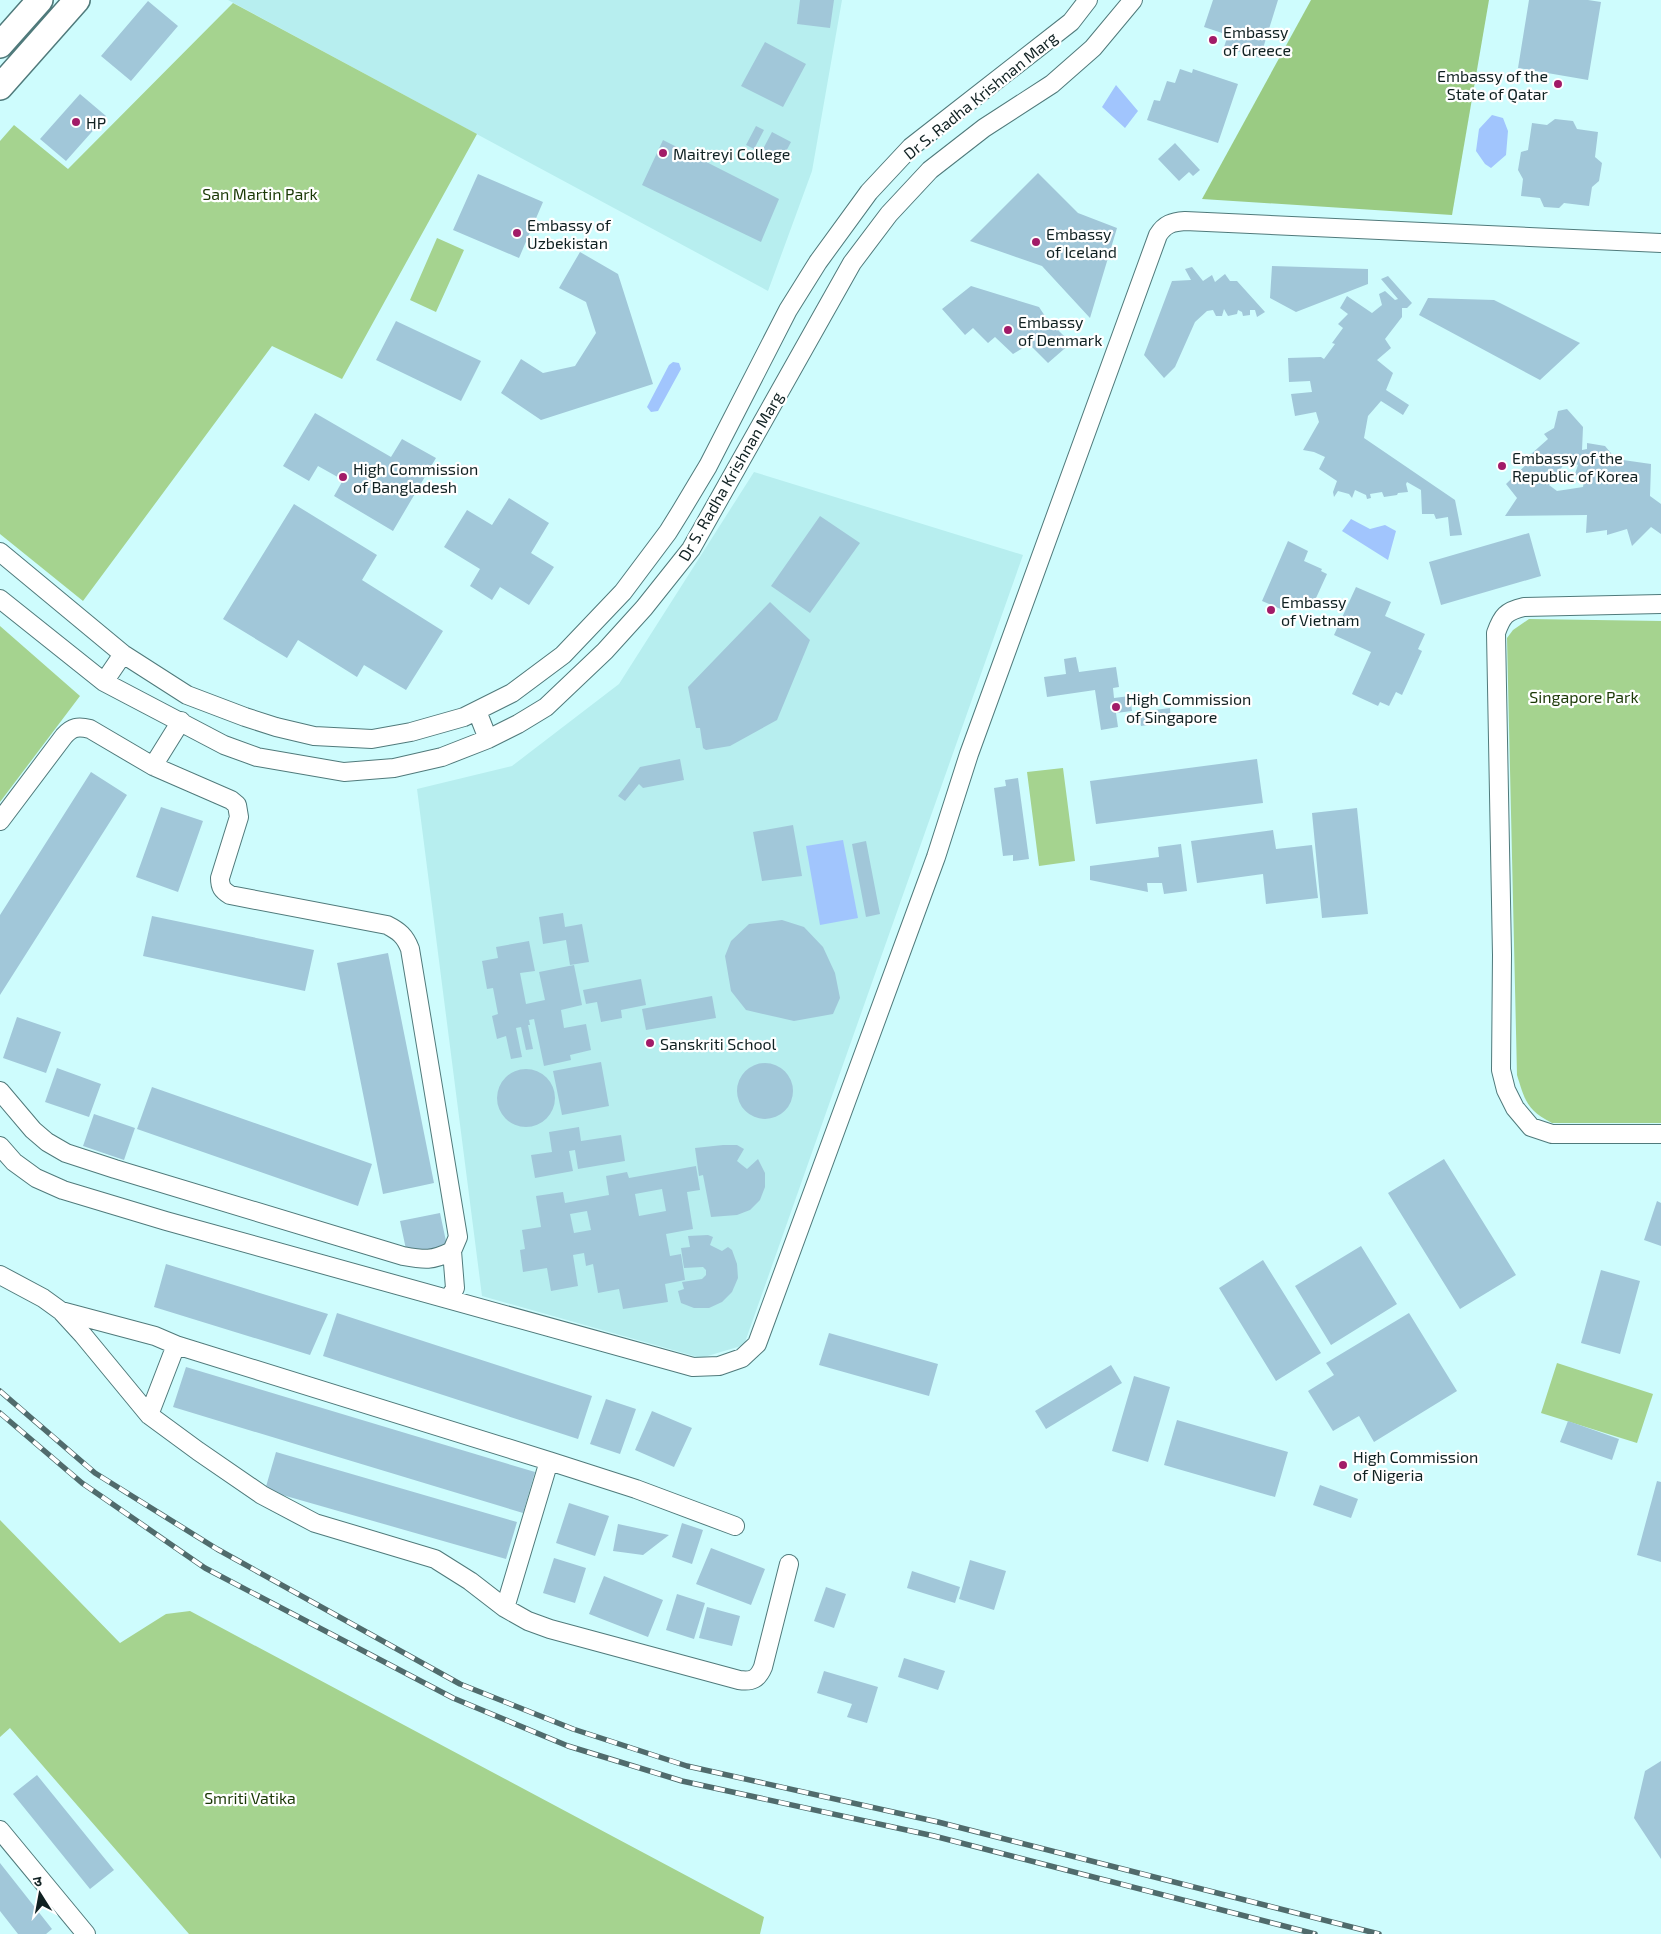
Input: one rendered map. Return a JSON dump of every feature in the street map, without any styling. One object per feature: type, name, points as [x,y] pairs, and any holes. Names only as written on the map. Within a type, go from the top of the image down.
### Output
[{"type":"street","points":[[0,45],[40,0]]},
{"type":"street","points":[[0,87],[77,0]]},
{"type":"street","name":"Dr S. Radha Krishnan Marg","points":[[0,552],[123,654],[187,695],[276,727],[314,736],[372,739],[411,732],[464,718],[512,693],[563,655],[623,592],[668,532],[708,466],[788,310],[818,262],[869,192],[911,147],[1071,22],[1088,0]]},
{"type":"street","name":"Dr S. Radha Krishnan Marg","points":[[0,599],[104,682],[224,745],[257,757],[344,772],[394,768],[442,758],[518,724],[546,707],[605,651],[644,608],[691,549],[852,263],[890,214],[930,170],[984,128],[1052,84],[1093,48],[1133,0]]},
{"type":"street","points":[[0,1146],[14,1162],[36,1178],[63,1190],[166,1221],[693,1368],[719,1366],[742,1358],[757,1344],[936,857],[969,754],[1158,235],[1163,227],[1173,222],[1185,221],[1661,244]]},
{"type":"street","points":[[668,532],[691,549]]},
{"type":"street","points":[[1661,604],[1524,607],[1510,610],[1501,620],[1496,632],[1502,955],[1502,1070],[1506,1090],[1515,1108],[1531,1127],[1552,1134],[1661,1134]]},
{"type":"street","points":[[104,682],[123,654]]},
{"type":"street","points":[[477,711],[488,739]]},
{"type":"street","points":[[153,766],[181,722]]},
{"type":"street","points":[[0,821],[70,729],[80,727],[90,729],[153,766],[237,804],[239,817],[220,878],[220,885],[223,891],[230,895],[387,925],[399,931],[406,939],[410,949],[458,1236],[452,1251],[454,1288],[449,1300]]},
{"type":"street","points":[[0,1091],[33,1130],[47,1142],[66,1153],[115,1170],[403,1256],[437,1259],[452,1251]]},
{"type":"street","points":[[0,1275],[43,1298],[60,1311],[83,1335],[148,1415],[262,1495],[314,1523],[435,1559],[470,1581],[505,1608],[528,1621],[550,1629],[750,1682],[759,1676],[764,1667],[789,1564]]},
{"type":"street","points":[[60,1311],[155,1336],[549,1461],[636,1489],[735,1526]]},
{"type":"street","points":[[148,1415],[176,1344]]},
{"type":"street","points":[[505,1608],[549,1461]]},
{"type":"street","points":[[0,1830],[86,1934]]},
{"type":"shaded area","name":"Maitreyi College","points":[[228,0],[842,0],[812,171],[768,291]]},
{"type":"shaded area","name":"Sanskriti School","points":[[754,472],[1023,555],[744,1345],[701,1358],[482,1296],[417,789],[512,766],[619,684]]},
{"type":"green space","points":[[1311,0],[1489,0],[1452,215],[1202,199]]},
{"type":"green space","name":"San Martin Park","points":[[233,3],[477,134],[342,379],[272,346],[83,601],[0,534],[0,141],[14,125],[68,169]]},
{"type":"green space","points":[[437,238],[464,250],[436,312],[410,300]]},
{"type":"green space","name":"Singapore Park","points":[[1529,619],[1661,621],[1661,1123],[1552,1123],[1537,1114],[1528,1104],[1517,1075],[1507,638],[1513,630]]},
{"type":"green space","points":[[0,626],[80,696],[0,802]]},
{"type":"green space","points":[[1063,768],[1075,861],[1039,866],[1027,772]]},
{"type":"green space","points":[[1557,1363],[1653,1394],[1637,1443],[1541,1413]]},
{"type":"green space","name":"Smriti Vatika","points":[[0,1520],[120,1643],[166,1614],[190,1611],[764,1917],[760,1934],[189,1934],[10,1728],[0,1737]]},
{"type":"water","points":[[1116,85],[1138,111],[1125,128],[1102,107]]},
{"type":"water","points":[[1492,115],[1503,118],[1508,131],[1506,155],[1491,168],[1485,164],[1476,151],[1479,129]]},
{"type":"water","points":[[673,362],[679,363],[681,369],[658,411],[651,412],[647,407],[669,365]]},
{"type":"water","points":[[1351,519],[1370,529],[1385,525],[1396,531],[1388,560],[1342,531]]},
{"type":"water","points":[[843,840],[858,918],[820,925],[806,846]]},
{"type":"building","points":[[800,0],[834,0],[830,28],[797,24]]},
{"type":"building","points":[[1213,0],[1278,0],[1260,58],[1224,47],[1228,35],[1204,27]]},
{"type":"building","points":[[1529,0],[1588,0],[1601,2],[1588,80],[1518,68]]},
{"type":"building","points":[[148,1],[178,26],[131,81],[101,56]]},
{"type":"building","points":[[765,42],[806,64],[783,107],[741,86]]},
{"type":"building","points":[[1180,69],[1192,73],[1193,69],[1238,84],[1218,143],[1147,120],[1154,100],[1160,101],[1167,81],[1175,83]]},
{"type":"building","points":[[80,94],[106,116],[66,161],[40,139]]},
{"type":"building","points":[[1555,119],[1573,121],[1577,129],[1598,132],[1595,157],[1602,163],[1599,181],[1592,187],[1589,206],[1564,203],[1559,208],[1544,207],[1540,198],[1521,196],[1523,179],[1518,170],[1521,152],[1528,150],[1532,123],[1547,125]]},
{"type":"building","points":[[756,126],[764,130],[754,149],[746,145]]},
{"type":"building","points":[[772,132],[791,142],[782,159],[763,149]]},
{"type":"building","points":[[663,140],[779,199],[761,242],[642,185]]},
{"type":"building","points":[[1175,143],[1200,170],[1193,176],[1189,172],[1179,181],[1158,159]]},
{"type":"building","points":[[1038,173],[1078,213],[1117,228],[1090,318],[1042,266],[970,241]]},
{"type":"building","points":[[478,174],[543,202],[519,258],[453,230]]},
{"type":"building","points":[[580,252],[618,274],[653,384],[541,420],[501,393],[521,359],[543,373],[575,366],[596,333],[586,302],[559,288]]},
{"type":"building","points":[[1272,266],[1368,269],[1368,284],[1296,312],[1270,298]]},
{"type":"building","points":[[1192,267],[1203,281],[1212,275],[1215,282],[1225,274],[1230,281],[1237,281],[1265,312],[1257,317],[1255,310],[1250,310],[1250,315],[1243,316],[1242,312],[1238,310],[1237,314],[1228,316],[1224,309],[1222,316],[1216,316],[1213,310],[1207,311],[1195,322],[1175,367],[1164,378],[1144,355],[1172,281],[1191,280],[1185,269]]},
{"type":"building","points":[[1388,276],[1412,303],[1407,308],[1402,308],[1402,317],[1385,339],[1391,348],[1377,360],[1393,373],[1386,390],[1409,405],[1403,415],[1381,401],[1368,416],[1364,438],[1455,500],[1462,535],[1450,536],[1448,517],[1436,519],[1434,514],[1422,514],[1421,490],[1407,482],[1408,492],[1398,493],[1397,495],[1384,497],[1382,492],[1370,494],[1371,498],[1367,499],[1366,495],[1355,490],[1352,498],[1349,494],[1338,491],[1334,497],[1333,492],[1337,481],[1319,469],[1325,457],[1303,450],[1319,422],[1316,412],[1295,416],[1291,394],[1312,392],[1310,381],[1289,382],[1288,358],[1321,357],[1324,359],[1335,344],[1332,343],[1343,328],[1338,324],[1348,314],[1340,308],[1347,296],[1372,313],[1382,305],[1379,294],[1385,291],[1395,300],[1398,299],[1381,279]]},
{"type":"building","points":[[971,286],[1039,307],[1047,319],[1071,343],[1048,363],[1029,344],[1013,354],[995,337],[988,343],[973,328],[965,335],[942,309]]},
{"type":"building","points":[[1428,298],[1494,300],[1580,343],[1540,380],[1419,315]]},
{"type":"building","points":[[396,321],[481,361],[461,401],[376,360]]},
{"type":"building","points":[[1567,409],[1583,427],[1582,450],[1587,449],[1587,443],[1605,446],[1616,459],[1651,464],[1650,496],[1661,504],[1661,534],[1651,527],[1632,546],[1627,529],[1607,535],[1607,530],[1586,533],[1587,515],[1505,516],[1517,498],[1506,484],[1531,460],[1530,455],[1548,439],[1544,434],[1554,428],[1558,411]],"holes":[[[1567,460],[1578,465],[1575,474],[1584,480],[1583,487],[1557,491],[1549,485]]]},
{"type":"building","points":[[315,413],[391,457],[402,439],[436,458],[393,531],[334,496],[343,480],[318,466],[309,481],[283,466]]},
{"type":"building","points":[[509,498],[549,523],[531,553],[554,567],[529,605],[500,587],[492,600],[470,586],[480,569],[444,547],[467,510],[492,525]]},
{"type":"building","points":[[294,504],[377,555],[362,580],[443,631],[406,690],[364,665],[357,677],[298,640],[287,658],[223,619]]},
{"type":"building","points":[[820,516],[860,543],[810,613],[771,586]]},
{"type":"building","points":[[1529,533],[1541,576],[1441,605],[1429,562]]},
{"type":"building","points":[[1288,541],[1308,551],[1304,561],[1322,569],[1321,571],[1327,574],[1311,609],[1305,606],[1304,608],[1287,600],[1283,610],[1262,601]]},
{"type":"building","points":[[1356,587],[1391,602],[1385,616],[1425,634],[1418,649],[1422,651],[1402,695],[1396,692],[1389,706],[1380,702],[1378,706],[1352,694],[1371,652],[1334,635]]},
{"type":"building","points":[[770,602],[810,640],[777,720],[730,746],[706,750],[703,748],[700,728],[696,728],[688,687]]},
{"type":"building","points":[[1076,657],[1079,672],[1116,667],[1119,687],[1113,688],[1114,698],[1130,696],[1132,711],[1116,713],[1118,727],[1101,730],[1095,690],[1047,697],[1044,677],[1066,674],[1064,659]]},
{"type":"building","points":[[1170,708],[1171,722],[1141,726],[1139,712]]},
{"type":"building","points":[[680,759],[684,780],[643,788],[639,784],[625,801],[618,796],[640,767]]},
{"type":"building","points":[[1257,759],[1263,803],[1096,824],[1090,781]]},
{"type":"building","points":[[91,772],[127,795],[0,995],[0,915]]},
{"type":"building","points":[[1018,778],[1029,859],[1013,861],[1013,855],[1003,856],[994,788],[1006,786],[1005,780]]},
{"type":"building","points":[[161,807],[203,821],[178,892],[136,877]]},
{"type":"building","points":[[1357,808],[1368,914],[1322,918],[1312,813]]},
{"type":"building","points":[[793,825],[802,876],[762,881],[753,832]]},
{"type":"building","points":[[1273,830],[1276,849],[1312,845],[1318,898],[1266,904],[1263,874],[1197,883],[1191,841]]},
{"type":"building","points":[[866,841],[880,914],[866,917],[852,844]]},
{"type":"building","points":[[1181,844],[1187,891],[1164,894],[1162,883],[1147,883],[1148,892],[1090,880],[1090,866],[1159,857],[1158,847]]},
{"type":"building","points":[[563,913],[565,927],[582,924],[589,962],[570,965],[566,940],[543,944],[539,917]]},
{"type":"building","points":[[152,916],[314,950],[305,991],[143,956]]},
{"type":"building","points":[[782,920],[804,927],[823,947],[835,973],[840,998],[833,1014],[794,1021],[746,1010],[731,991],[725,956],[731,941],[749,924]]},
{"type":"building","points":[[529,941],[535,971],[520,973],[526,1004],[545,1000],[539,972],[574,965],[582,1005],[561,1010],[564,1028],[586,1024],[591,1050],[570,1055],[571,1060],[544,1066],[534,1019],[529,1020],[530,1025],[528,1025],[533,1049],[526,1050],[521,1027],[516,1028],[522,1057],[511,1059],[506,1036],[497,1039],[492,1016],[498,1014],[493,988],[487,989],[482,961],[498,958],[496,947]]},
{"type":"building","points":[[388,953],[434,1183],[383,1194],[337,963]]},
{"type":"building","points":[[641,979],[646,1005],[621,1010],[622,1018],[601,1022],[597,1002],[586,1004],[583,990]]},
{"type":"building","points":[[712,996],[716,1018],[646,1030],[642,1009]]},
{"type":"building","points":[[17,1017],[61,1032],[46,1073],[3,1058]]},
{"type":"building","points":[[601,1062],[609,1106],[562,1115],[553,1071]]},
{"type":"building","points":[[765,1063],[776,1065],[785,1071],[791,1080],[793,1091],[791,1102],[785,1111],[776,1117],[765,1119],[754,1117],[745,1111],[739,1102],[737,1091],[739,1080],[745,1071],[754,1065]]},
{"type":"building","points":[[57,1068],[101,1084],[89,1117],[45,1102]]},
{"type":"building","points":[[526,1069],[537,1071],[547,1077],[553,1087],[555,1098],[553,1109],[547,1119],[537,1125],[526,1127],[515,1125],[505,1119],[499,1109],[497,1098],[499,1087],[505,1077],[515,1071]]},
{"type":"building","points":[[152,1087],[372,1164],[358,1206],[137,1129]]},
{"type":"building","points":[[94,1114],[135,1128],[124,1160],[83,1146]]},
{"type":"building","points":[[579,1127],[581,1141],[621,1135],[625,1161],[578,1169],[575,1150],[569,1151],[573,1171],[535,1178],[531,1155],[552,1152],[549,1132]]},
{"type":"building","points":[[737,1145],[744,1149],[737,1161],[747,1169],[758,1159],[765,1173],[765,1187],[760,1200],[750,1210],[737,1215],[711,1217],[703,1175],[699,1176],[695,1148]]},
{"type":"building","points":[[1444,1159],[1516,1275],[1460,1309],[1388,1193]]},
{"type":"building","points":[[696,1166],[700,1190],[687,1192],[693,1229],[666,1234],[670,1256],[681,1254],[685,1280],[665,1284],[668,1302],[623,1309],[619,1289],[598,1293],[593,1264],[586,1266],[584,1253],[573,1255],[578,1286],[551,1291],[547,1268],[523,1272],[520,1250],[525,1249],[522,1230],[541,1227],[536,1196],[563,1192],[565,1203],[609,1195],[606,1176],[627,1172],[629,1178]],"holes":[[[662,1189],[666,1211],[639,1216],[635,1194]],[[587,1211],[591,1230],[574,1233],[570,1214]]]},
{"type":"building","points":[[1657,1201],[1661,1203],[1661,1246],[1644,1240]]},
{"type":"building","points":[[440,1213],[447,1246],[407,1254],[400,1221]]},
{"type":"building","points":[[708,1235],[713,1237],[710,1245],[722,1251],[728,1247],[732,1250],[737,1264],[738,1278],[732,1292],[722,1302],[709,1308],[694,1308],[681,1303],[678,1291],[684,1289],[682,1282],[702,1279],[706,1275],[706,1270],[703,1267],[684,1268],[681,1248],[690,1247],[688,1236]]},
{"type":"building","points":[[1361,1246],[1397,1304],[1331,1345],[1295,1286]]},
{"type":"building","points":[[1263,1260],[1321,1353],[1276,1381],[1219,1288]]},
{"type":"building","points":[[166,1264],[328,1314],[310,1355],[154,1307]]},
{"type":"building","points":[[1601,1270],[1640,1281],[1620,1354],[1581,1343]]},
{"type":"building","points":[[337,1313],[592,1396],[578,1439],[323,1356]]},
{"type":"building","points":[[1409,1313],[1457,1391],[1374,1442],[1359,1416],[1333,1431],[1308,1391],[1334,1375],[1326,1363]]},
{"type":"building","points":[[829,1333],[938,1364],[929,1396],[819,1365]]},
{"type":"building","points":[[1111,1365],[1122,1383],[1046,1429],[1035,1411]]},
{"type":"building","points":[[186,1367],[535,1472],[523,1513],[173,1407]]},
{"type":"building","points":[[1134,1376],[1170,1387],[1148,1462],[1112,1451]]},
{"type":"building","points":[[606,1399],[636,1409],[620,1454],[590,1444]]},
{"type":"building","points":[[652,1411],[692,1428],[674,1467],[635,1450]]},
{"type":"building","points":[[1177,1420],[1288,1452],[1275,1497],[1164,1465]]},
{"type":"building","points":[[1568,1421],[1619,1439],[1612,1460],[1560,1442]]},
{"type":"building","points":[[276,1452],[517,1522],[506,1559],[265,1490]]},
{"type":"building","points":[[1657,1481],[1661,1482],[1661,1562],[1637,1555]]},
{"type":"building","points":[[1320,1485],[1358,1499],[1351,1518],[1313,1505]]},
{"type":"building","points":[[569,1503],[609,1516],[595,1556],[556,1543]]},
{"type":"building","points":[[682,1523],[703,1530],[692,1564],[672,1557]]},
{"type":"building","points":[[618,1524],[669,1535],[643,1555],[613,1551]]},
{"type":"building","points":[[711,1548],[765,1569],[751,1605],[696,1584]]},
{"type":"building","points":[[554,1558],[586,1568],[575,1603],[543,1593]]},
{"type":"building","points":[[970,1560],[1006,1571],[994,1610],[959,1599]]},
{"type":"building","points":[[912,1571],[960,1587],[955,1603],[907,1588]]},
{"type":"building","points":[[604,1576],[663,1600],[648,1637],[589,1614]]},
{"type":"building","points":[[826,1587],[846,1594],[834,1628],[814,1621]]},
{"type":"building","points":[[677,1594],[705,1603],[694,1639],[666,1630]]},
{"type":"building","points":[[707,1607],[740,1616],[732,1646],[699,1638]]},
{"type":"building","points":[[904,1658],[945,1671],[938,1690],[898,1677]]},
{"type":"building","points":[[824,1671],[878,1687],[867,1723],[847,1717],[852,1704],[817,1693]]},
{"type":"building","points":[[1661,1761],[1661,1859],[1634,1818],[1645,1771]]},
{"type":"building","points":[[37,1775],[114,1870],[90,1889],[13,1794]]},
{"type":"building","points":[[0,1863],[52,1929],[46,1934],[18,1934],[0,1911]]},
{"type":"railway","points":[[0,1391],[95,1473],[217,1549],[460,1684],[573,1729],[687,1766],[938,1822],[1379,1934]]},
{"type":"railway","points":[[0,1413],[82,1483],[205,1568],[453,1698],[568,1746],[682,1781],[934,1836],[1315,1934]]},
{"type":"place","name":"Embassy of Greece","points":[[1213,40]]},
{"type":"place","name":"Embassy of the State of Qatar","points":[[1558,84]]},
{"type":"place","name":"HP","points":[[76,122]]},
{"type":"place","name":"Maitreyi College","points":[[663,153]]},
{"type":"place","name":"Embassy of Uzbekistan","points":[[517,233]]},
{"type":"place","name":"Embassy of Iceland","points":[[1036,242]]},
{"type":"place","name":"Embassy of Denmark","points":[[1008,330]]},
{"type":"place","name":"Embassy of the Republic of Korea","points":[[1502,466]]},
{"type":"place","name":"High Commission of Bangladesh","points":[[343,477]]},
{"type":"place","name":"Embassy of Vietnam","points":[[1271,610]]},
{"type":"place","name":"High Commission of Singapore","points":[[1116,707]]},
{"type":"place","name":"Sanskriti School","points":[[650,1043]]},
{"type":"place","name":"High Commission of Nigeria","points":[[1343,1465]]}]
